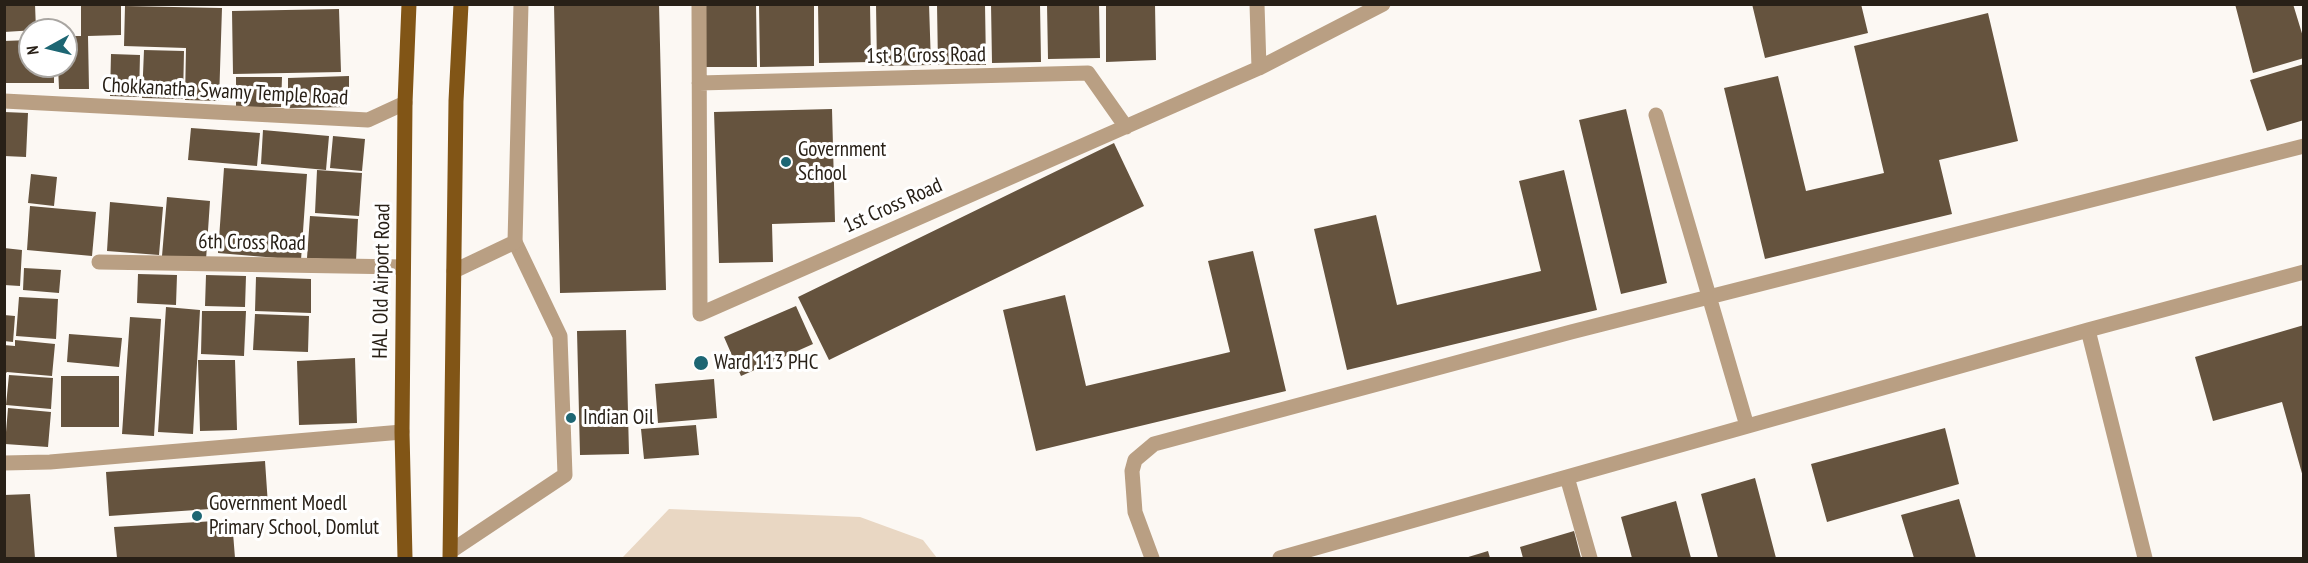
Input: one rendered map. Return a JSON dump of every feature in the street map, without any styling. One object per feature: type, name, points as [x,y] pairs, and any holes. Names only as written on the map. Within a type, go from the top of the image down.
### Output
[{"type":"main road","name":"HAL Old Airport Road","points":[[405,558],[402,432],[403,267],[409,4]]},
{"type":"main road","points":[[450,555],[456,101],[461,4]]},
{"type":"street","points":[[450,555],[565,475],[560,336],[515,242],[521,4]]},
{"type":"street","name":"1st Cross Road","points":[[699,4],[700,315],[1259,68],[1383,4]]},
{"type":"street","points":[[1257,4],[1259,68]]},
{"type":"street","name":"1st B Cross Road","points":[[699,83],[1088,73],[1126,127]]},
{"type":"street","name":"Chokkanatha Swamy Temple Road","points":[[4,101],[368,120],[405,103]]},
{"type":"street","points":[[1656,115],[1747,426]]},
{"type":"street","points":[[1152,558],[1135,512],[1132,471],[1135,460],[1154,444],[1708,297],[2304,146]]},
{"type":"street","points":[[454,271],[515,242]]},
{"type":"street","name":"6th Cross Road","points":[[99,262],[403,267]]},
{"type":"street","points":[[1280,558],[2088,330],[2304,272]]},
{"type":"street","points":[[2088,330],[2145,558]]},
{"type":"street","points":[[4,463],[50,462],[402,432]]},
{"type":"street","points":[[1567,477],[1590,558]]},
{"type":"shaded area","points":[[669,509],[860,517],[923,540],[937,558],[622,558]]},
{"type":"building","points":[[4,4],[35,4],[36,18],[18,18],[18,31],[4,32]]},
{"type":"building","points":[[554,4],[659,4],[666,290],[560,293]]},
{"type":"building","points":[[703,4],[756,4],[757,67],[703,67]]},
{"type":"building","points":[[759,4],[814,4],[814,66],[760,67]]},
{"type":"building","points":[[818,4],[870,4],[871,62],[819,63]]},
{"type":"building","points":[[876,4],[929,4],[931,65],[877,66]]},
{"type":"building","points":[[937,4],[985,4],[986,65],[938,65]]},
{"type":"building","points":[[991,4],[1040,4],[1041,62],[992,63]]},
{"type":"building","points":[[1047,4],[1099,4],[1100,58],[1048,59]]},
{"type":"building","points":[[1106,4],[1155,4],[1156,60],[1106,62]]},
{"type":"building","points":[[1752,4],[1861,4],[1868,33],[1765,58]]},
{"type":"building","points":[[2235,4],[2293,4],[2304,40],[2304,58],[2253,73]]},
{"type":"building","points":[[81,6],[121,6],[121,35],[88,36],[89,89],[59,89],[59,78],[78,78],[78,36],[81,36]]},
{"type":"building","points":[[125,6],[222,8],[219,101],[185,100],[186,48],[124,46]]},
{"type":"building","points":[[339,9],[341,72],[233,74],[232,11]]},
{"type":"building","points":[[1988,13],[2018,141],[1939,160],[1952,214],[1765,259],[1724,88],[1778,76],[1806,191],[1884,173],[1854,46]]},
{"type":"building","points":[[18,40],[18,78],[54,78],[54,83],[4,83],[4,41]]},
{"type":"building","points":[[144,50],[184,51],[183,99],[142,98]]},
{"type":"building","points":[[111,54],[140,55],[139,97],[110,96]]},
{"type":"building","points":[[2304,64],[2304,120],[2267,131],[2250,80]]},
{"type":"building","points":[[349,76],[349,107],[288,108],[288,78]]},
{"type":"building","points":[[236,77],[282,77],[281,107],[236,107]]},
{"type":"building","name":"Government School","points":[[832,109],[835,222],[772,224],[773,262],[719,263],[714,112]]},
{"type":"building","points":[[1626,109],[1667,283],[1621,294],[1579,120]]},
{"type":"building","points":[[4,112],[28,113],[26,157],[4,156]]},
{"type":"building","points":[[191,128],[260,133],[257,166],[188,160]]},
{"type":"building","points":[[263,130],[329,136],[326,170],[261,164]]},
{"type":"building","points":[[333,136],[365,139],[362,171],[330,168]]},
{"type":"building","points":[[1114,143],[1144,206],[829,360],[798,297]]},
{"type":"building","points":[[224,168],[307,174],[301,260],[218,253]]},
{"type":"building","points":[[317,170],[362,173],[359,216],[315,213]]},
{"type":"building","points":[[1564,170],[1597,310],[1347,370],[1314,229],[1376,215],[1397,305],[1541,271],[1519,181]]},
{"type":"building","points":[[31,174],[57,177],[54,206],[28,203]]},
{"type":"building","points":[[167,197],[210,201],[206,260],[162,256]]},
{"type":"building","points":[[110,202],[163,207],[159,255],[107,251]]},
{"type":"building","points":[[30,206],[96,212],[92,256],[27,250]]},
{"type":"building","points":[[310,216],[358,219],[356,261],[307,258]]},
{"type":"building","points":[[4,248],[22,250],[20,286],[4,285]]},
{"type":"building","points":[[1253,251],[1286,391],[1036,451],[1003,310],[1065,295],[1086,386],[1230,352],[1208,261]]},
{"type":"building","points":[[24,268],[61,270],[59,293],[23,290]]},
{"type":"building","points":[[138,274],[177,275],[176,305],[137,303]]},
{"type":"building","points":[[206,275],[246,276],[245,307],[205,306]]},
{"type":"building","points":[[256,277],[311,279],[311,313],[255,311]]},
{"type":"building","points":[[19,297],[58,299],[56,339],[16,336]]},
{"type":"building","points":[[796,306],[813,344],[741,376],[724,337]]},
{"type":"building","points":[[166,307],[200,310],[193,434],[158,432]]},
{"type":"building","points":[[202,311],[246,311],[244,356],[201,354]]},
{"type":"building","points":[[255,314],[309,316],[308,352],[253,350]]},
{"type":"building","points":[[4,315],[15,316],[13,342],[4,341]]},
{"type":"building","points":[[130,317],[161,319],[154,436],[122,434]]},
{"type":"building","points":[[2304,325],[2303,477],[2282,402],[2213,421],[2195,357]]},
{"type":"building","points":[[626,330],[629,454],[580,455],[577,331]]},
{"type":"building","points":[[69,334],[122,338],[119,367],[67,362]]},
{"type":"building","points":[[15,340],[55,344],[52,376],[7,372],[4,375],[4,345],[15,346]]},
{"type":"building","points":[[355,358],[357,423],[299,425],[297,361]]},
{"type":"building","points":[[198,360],[235,360],[237,430],[200,431]]},
{"type":"building","points":[[9,375],[53,378],[51,409],[6,405]]},
{"type":"building","points":[[61,376],[119,376],[119,427],[61,427]]},
{"type":"building","points":[[714,379],[717,418],[658,423],[655,384]]},
{"type":"building","points":[[8,408],[51,412],[48,447],[5,444]]},
{"type":"building","points":[[696,425],[699,455],[644,459],[641,429]]},
{"type":"building","points":[[1945,428],[1959,484],[1827,522],[1811,464]]},
{"type":"building","points":[[265,461],[268,505],[109,516],[106,472]]},
{"type":"building","points":[[1755,478],[1776,558],[1718,558],[1701,494]]},
{"type":"building","points":[[30,494],[35,558],[4,558],[4,495]]},
{"type":"building","points":[[1959,499],[1976,558],[1914,558],[1901,515]]},
{"type":"building","points":[[1676,501],[1691,558],[1632,558],[1621,517]]},
{"type":"building","points":[[232,520],[235,558],[117,558],[114,527]]},
{"type":"building","points":[[1574,531],[1581,558],[1523,558],[1520,547]]},
{"type":"building","points":[[1488,551],[1490,558],[1465,558]]},
{"type":"place","name":"Government School","points":[[786,162]]},
{"type":"place","name":"Ward 113 PHC","points":[[701,363]]},
{"type":"place","name":"Indian Oil","points":[[571,418]]},
{"type":"place","name":"Government Moedl Primary School, Domlut","points":[[197,516]]}]
